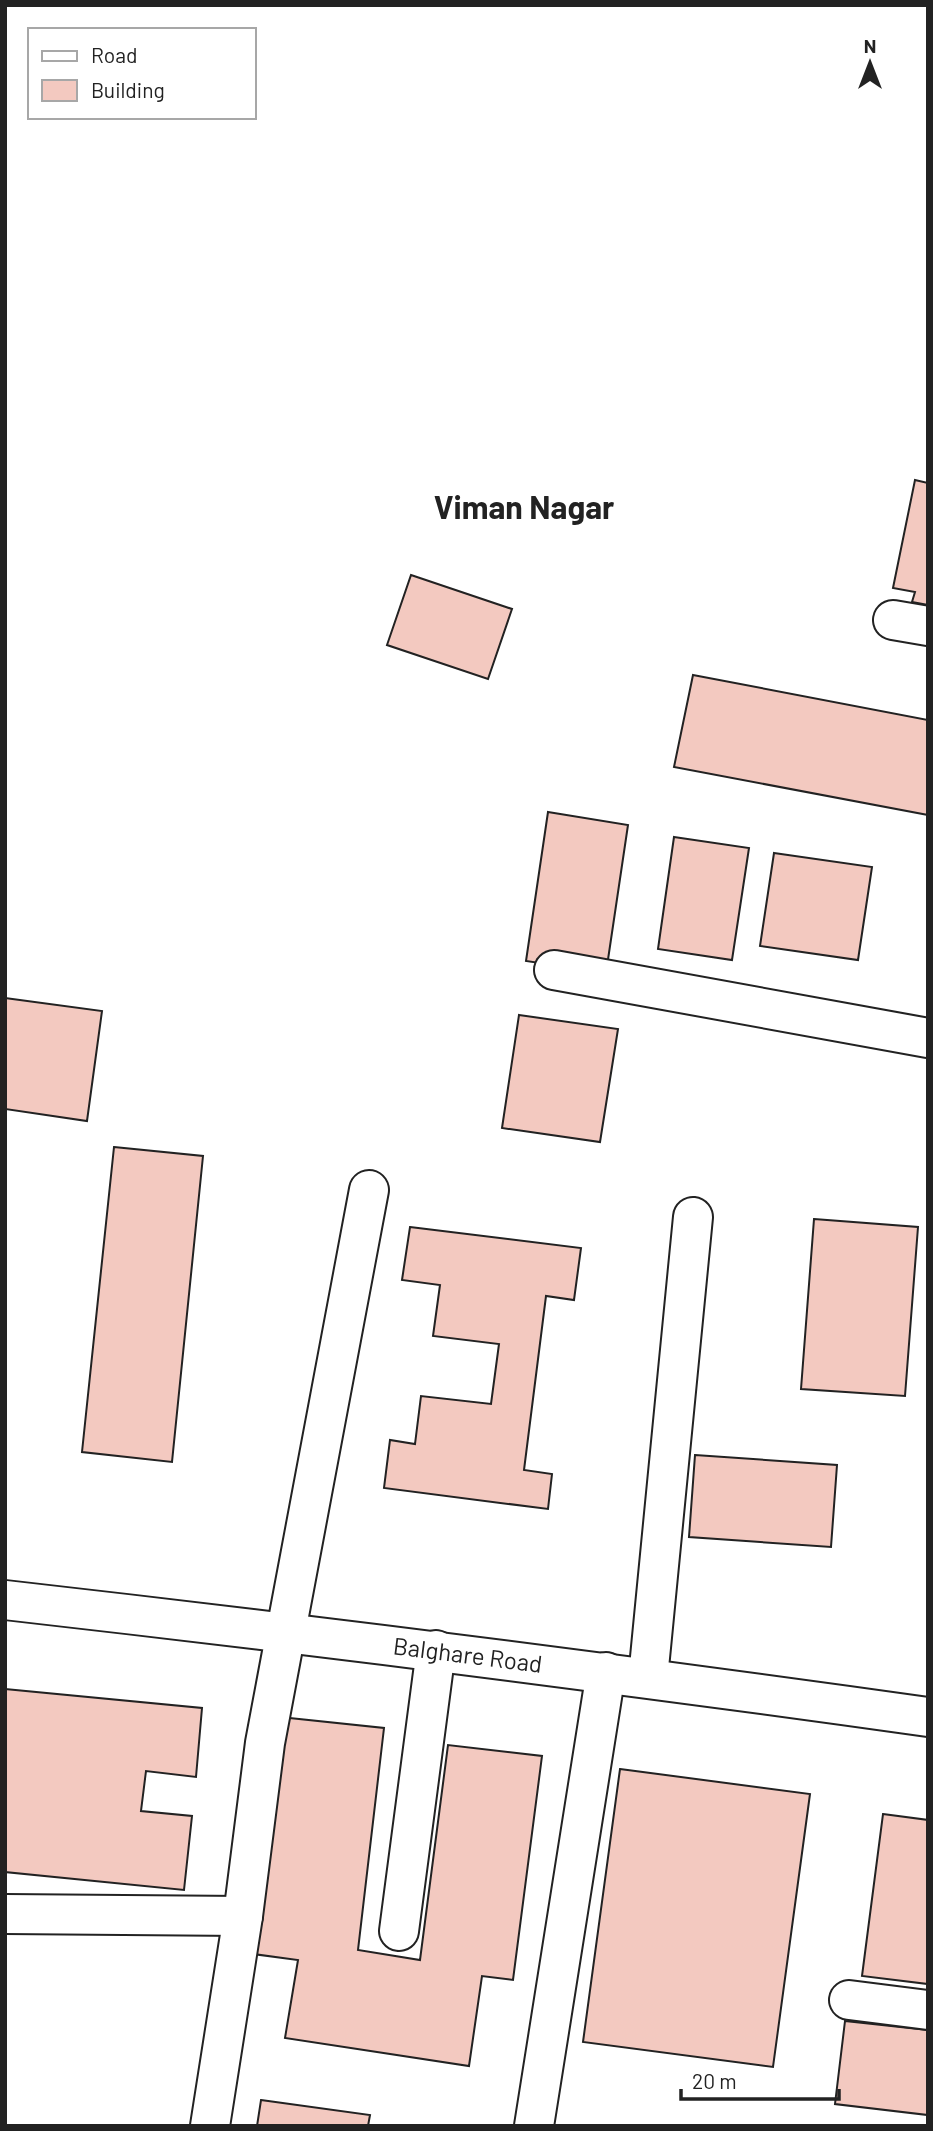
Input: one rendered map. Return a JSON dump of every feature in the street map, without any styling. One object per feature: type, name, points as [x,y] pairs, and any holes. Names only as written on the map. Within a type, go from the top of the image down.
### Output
[{"type":"street","points":[[554,970],[928,1038]]},
{"type":"street","points":[[210,2126],[243,1916],[265,1743],[369,1190]]},
{"type":"street","points":[[649,1678],[693,1217]]},
{"type":"street","name":"Balghare Road","points":[[5,1600],[436,1650],[928,1717]]},
{"type":"street","points":[[399,1931],[436,1650]]},
{"type":"street","points":[[534,2126],[606,1672]]},
{"type":"street","points":[[5,1914],[243,1916]]},
{"type":"street","points":[[849,2000],[928,2010]]},
{"type":"building","points":[[915,480],[928,483],[928,605],[912,602],[915,592],[893,588]]},
{"type":"building","points":[[411,575],[512,609],[488,679],[387,645]]},
{"type":"building","points":[[693,675],[928,720],[928,815],[674,767]]},
{"type":"building","points":[[548,812],[628,825],[606,973],[526,961]]},
{"type":"building","points":[[674,837],[749,848],[732,960],[658,949]]},
{"type":"building","points":[[774,853],[872,867],[858,960],[760,946]]},
{"type":"building","points":[[5,998],[102,1011],[87,1121],[5,1109]]},
{"type":"building","points":[[519,1015],[618,1029],[600,1142],[502,1128]]},
{"type":"building","points":[[114,1147],[203,1156],[172,1462],[82,1452]]},
{"type":"building","points":[[814,1219],[918,1227],[905,1396],[801,1389]]},
{"type":"building","points":[[410,1227],[581,1248],[574,1300],[546,1296],[524,1470],[552,1474],[548,1509],[384,1488],[390,1440],[415,1444],[421,1396],[491,1404],[499,1344],[433,1336],[440,1285],[402,1280]]},
{"type":"building","points":[[695,1455],[837,1465],[831,1547],[689,1537]]},
{"type":"building","points":[[5,1689],[202,1708],[196,1777],[146,1771],[141,1811],[192,1816],[184,1890],[5,1872]]},
{"type":"building","points":[[280,1717],[384,1728],[358,1950],[420,1960],[448,1745],[542,1756],[513,1980],[482,1976],[469,2066],[285,2038],[298,1960],[253,1954]]},
{"type":"building","points":[[620,1769],[810,1794],[773,2067],[583,2042]]},
{"type":"building","points":[[883,1814],[928,1820],[928,1984],[862,1976]]},
{"type":"building","points":[[845,2021],[928,2030],[928,2115],[835,2104]]},
{"type":"building","points":[[261,2100],[370,2115],[368,2126],[257,2126]]},
{"type":"district","name":"Viman Nagar","points":[[524,508]]}]
